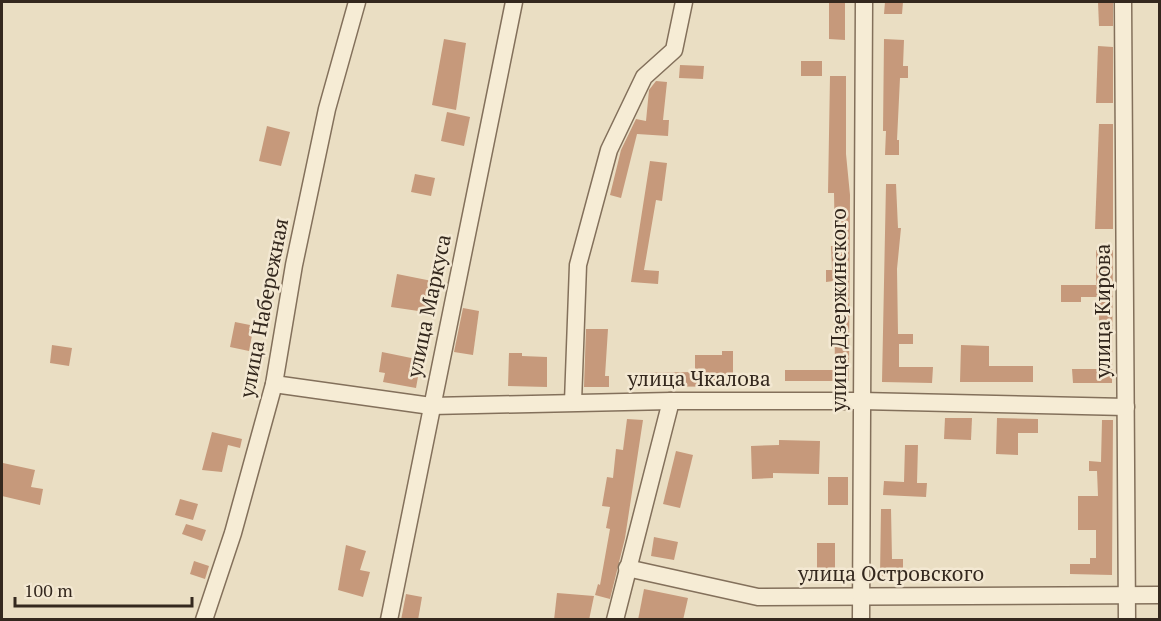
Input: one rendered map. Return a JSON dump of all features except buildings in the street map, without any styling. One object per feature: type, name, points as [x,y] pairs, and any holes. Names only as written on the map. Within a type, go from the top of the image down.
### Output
[{"type":"street","name":"улица Набережная","points":[[204,620],[233,533],[274,384],[294,265],[327,109],[357,2]]},
{"type":"street","name":"улица Маркуса","points":[[389,620],[514,2]]},
{"type":"street","points":[[573,402],[578,265],[609,150],[644,76],[674,50],[684,2]]},
{"type":"street","name":"улица Дзержинского","points":[[861,620],[864,2]]},
{"type":"street","name":"улица Кирова","points":[[1123,2],[1127,620]]},
{"type":"street","name":"улица Чкалова","points":[[274,384],[431,406],[573,402],[861,401],[1126,407]]},
{"type":"street","points":[[615,620],[671,401]]},
{"type":"street","name":"улица Островского","points":[[627,568],[758,597],[1160,595]]}]
